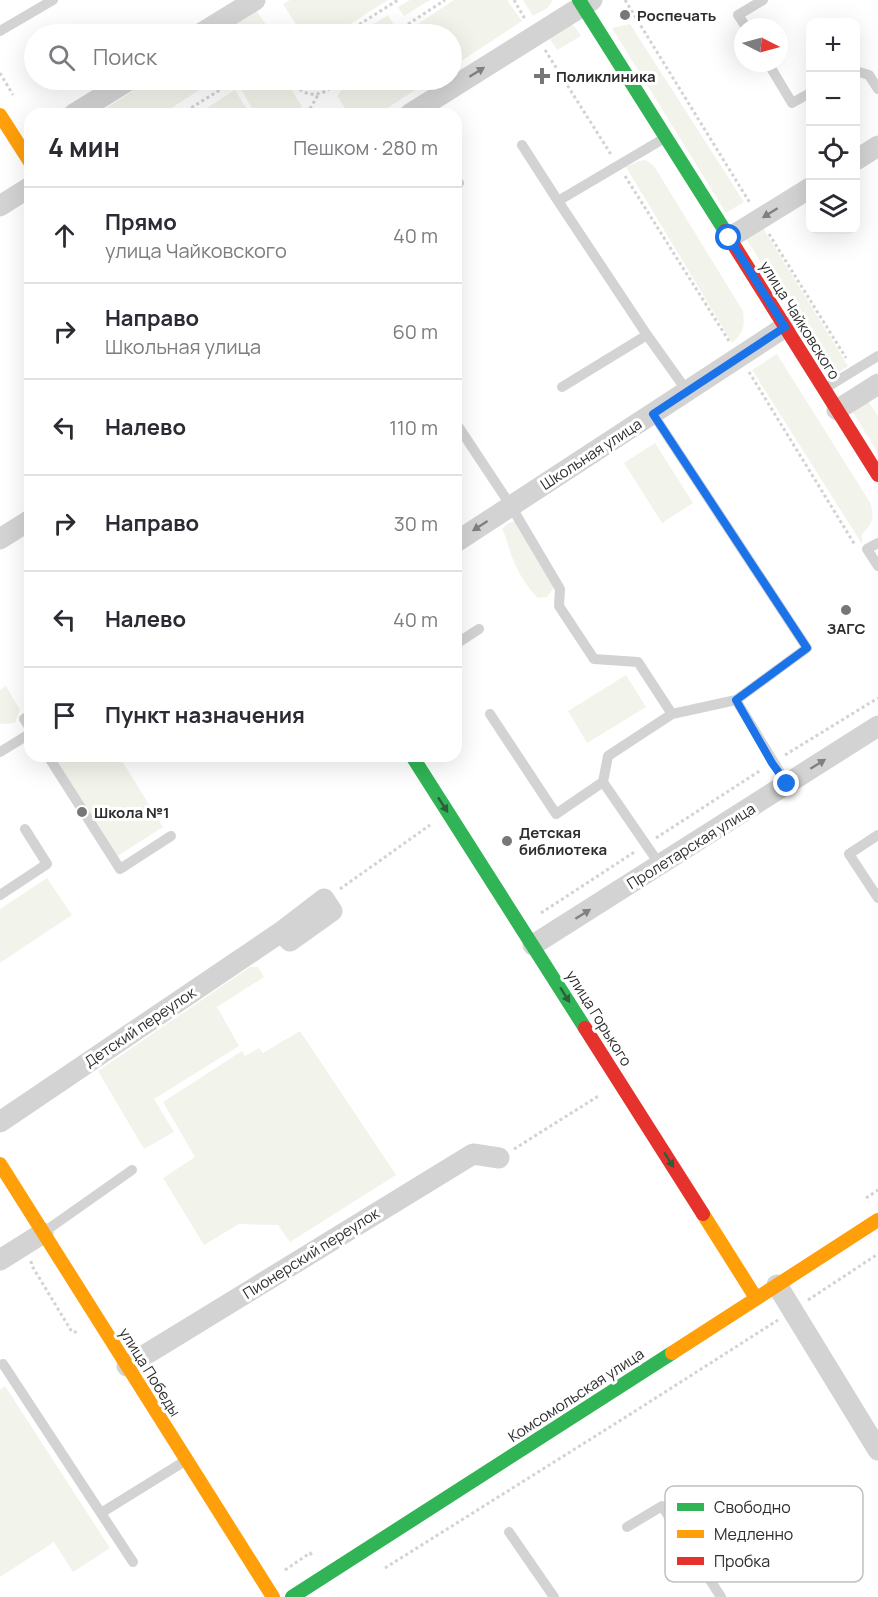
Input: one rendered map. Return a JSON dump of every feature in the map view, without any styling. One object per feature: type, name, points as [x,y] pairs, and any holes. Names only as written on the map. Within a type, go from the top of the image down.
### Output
[{"type":"street","points":[[216,24],[255,0]]},
{"type":"street","points":[[462,82],[536,36],[584,2]]},
{"type":"street","name":"улица Чайковского","points":[[584,2],[665,137],[878,475]]},
{"type":"street","points":[[84,108],[113,90]]},
{"type":"street","points":[[420,108],[449,90]]},
{"type":"street","points":[[0,115],[24,146]]},
{"type":"street","points":[[860,157],[878,146]]},
{"type":"street","points":[[729,238],[806,190]]},
{"type":"street","points":[[0,206],[24,191]]},
{"type":"street","name":"Школьная улица","points":[[462,538],[785,327]]},
{"type":"street","points":[[837,410],[878,384]]},
{"type":"street","points":[[0,539],[24,524]]},
{"type":"street","name":"Пролетарская улица","points":[[534,945],[878,726]]},
{"type":"street","name":"улица Горького","points":[[416,762],[756,1298]]},
{"type":"street","name":"Детский переулок","points":[[0,1122],[281,932],[290,941],[332,911],[324,899]]},
{"type":"street","name":"Пионерский переулок","points":[[127,1366],[473,1154],[500,1158]]},
{"type":"street","name":"улица Победы","points":[[0,1164],[273,1597]]},
{"type":"street","name":"Комсомольская улица","points":[[292,1597],[878,1220]]},
{"type":"street","points":[[0,1260],[43,1233]]},
{"type":"street","points":[[777,1285],[878,1450]]},
{"type":"lane","points":[[0,31],[53,0]]},
{"type":"lane","points":[[740,18],[738,15],[763,0]]},
{"type":"lane","points":[[773,72],[792,104],[806,95]]},
{"type":"lane","points":[[858,72],[869,75],[878,88]]},
{"type":"lane","points":[[558,201],[665,137]]},
{"type":"lane","points":[[522,145],[687,391]]},
{"type":"lane","points":[[562,387],[647,334]]},
{"type":"lane","points":[[824,389],[878,356]]},
{"type":"lane","points":[[490,714],[556,814],[603,782],[608,756],[672,714],[736,700],[807,648],[653,414]]},
{"type":"lane","points":[[462,432],[511,506],[560,589],[559,606],[594,659],[638,662],[672,714]]},
{"type":"lane","points":[[878,543],[867,549],[878,566]]},
{"type":"lane","points":[[462,640],[479,629]]},
{"type":"lane","points":[[736,700],[772,763],[787,784]]},
{"type":"lane","points":[[0,752],[24,736]]},
{"type":"lane","points":[[52,762],[120,869],[171,836]]},
{"type":"lane","points":[[603,782],[660,865]]},
{"type":"lane","points":[[0,895],[47,864],[25,829]]},
{"type":"lane","points":[[878,835],[849,854],[878,898]]},
{"type":"lane","points":[[43,1233],[132,1170]]},
{"type":"lane","points":[[1,1363],[133,1562]]},
{"type":"lane","points":[[101,1513],[187,1460]]},
{"type":"lane","points":[[627,1527],[662,1506],[665,1511]]},
{"type":"lane","points":[[509,1532],[554,1597]]},
{"type":"lane","points":[[711,1582],[721,1597]]},
{"type":"path","points":[[360,24],[398,0]]},
{"type":"path","points":[[408,24],[445,0]]},
{"type":"path","points":[[513,0],[740,357],[860,553]]},
{"type":"path","points":[[191,108],[220,90]]},
{"type":"path","points":[[301,90],[310,94],[329,90]]},
{"type":"path","points":[[310,108],[318,94]]},
{"type":"path","points":[[532,919],[772,763],[878,698]]},
{"type":"path","points":[[324,899],[437,821]]},
{"type":"path","points":[[500,1158],[603,1094]]},
{"type":"path","points":[[378,1572],[629,1416],[878,1254]]},
{"type":"shaded area","points":[[290,0],[388,0],[350,24],[296,24],[283,4]]},
{"type":"shaded area","points":[[410,0],[430,0],[404,16],[398,7]]},
{"type":"shaded area","points":[[454,0],[507,0],[522,21],[462,60],[462,24],[418,24]]},
{"type":"shaded area","points":[[523,0],[552,0],[547,8],[533,16]]},
{"type":"shaded area","points":[[256,10],[265,24],[234,24]]},
{"type":"shaded area","points":[[388,15],[393,24],[374,24]]},
{"type":"shaded area","points":[[570,24],[581,36],[557,50],[547,35]]},
{"type":"shaded area","points":[[630,24],[744,202],[726,213],[612,28]]},
{"type":"shaded area","points":[[134,90],[199,90],[171,108],[106,108]]},
{"type":"shaded area","points":[[235,90],[246,108],[206,108]]},
{"type":"shaded area","points":[[242,90],[292,90],[302,107],[300,108],[252,108]]},
{"type":"shaded area","points":[[342,90],[415,90],[387,108],[345,108],[337,96]]},
{"type":"shaded area","points":[[646,160],[654,166],[743,311],[743,329],[732,343],[626,167]]},
{"type":"shaded area","points":[[761,225],[848,366],[832,377],[747,240],[750,231]]},
{"type":"shaded area","points":[[777,354],[871,504],[872,520],[862,534],[862,544],[752,370]]},
{"type":"shaded area","points":[[867,399],[878,416],[878,453],[851,409]]},
{"type":"shaded area","points":[[655,443],[693,503],[662,523],[624,463]]},
{"type":"shaded area","points":[[515,521],[527,537],[542,569],[552,582],[553,589],[547,597],[538,598],[526,584],[514,562],[502,529],[508,523]]},
{"type":"shaded area","points":[[626,675],[646,707],[587,743],[568,711]]},
{"type":"shaded area","points":[[6,686],[20,710],[15,723],[0,724],[0,690]]},
{"type":"shaded area","points":[[57,762],[123,762],[163,827],[116,857]]},
{"type":"shaded area","points":[[47,878],[72,915],[0,963],[0,909]]},
{"type":"shaded area","points":[[250,967],[258,967],[264,977],[217,1007],[239,1046],[154,1099],[174,1132],[144,1149],[98,1071]]},
{"type":"shaded area","points":[[300,1031],[396,1175],[290,1242],[278,1225],[239,1224],[204,1245],[163,1178],[195,1157],[163,1102],[242,1051],[245,1056],[259,1048],[263,1053]]},
{"type":"shaded area","points":[[5,1386],[110,1548],[73,1572],[54,1542],[0,1577],[0,1390]]},
{"type":"traffic: fast","points":[[579,0],[725,231]]},
{"type":"traffic: fast","points":[[416,762],[585,1028]]},
{"type":"traffic: fast","points":[[292,1597],[672,1353]]},
{"type":"traffic: slow","points":[[0,115],[24,153]]},
{"type":"traffic: slow","points":[[0,1164],[273,1597]]},
{"type":"traffic: slow","points":[[703,1214],[756,1298]]},
{"type":"traffic: slow","points":[[672,1353],[878,1220]]},
{"type":"traffic: jam","points":[[725,231],[878,475]]},
{"type":"traffic: jam","points":[[585,1028],[703,1214]]},
{"type":"place","name":"Роспечать","points":[[625,15]]},
{"type":"place","name":"Поликлиника","points":[[542,76]]},
{"type":"place","name":"ЗАГС","points":[[846,610]]},
{"type":"place","name":"Школа №1","points":[[82,812]]},
{"type":"place","name":"Детская библиотека","points":[[507,841]]},
{"type":"route","points":[[729,238],[785,327],[653,414],[807,648],[736,700],[772,763],[787,784]]}]
